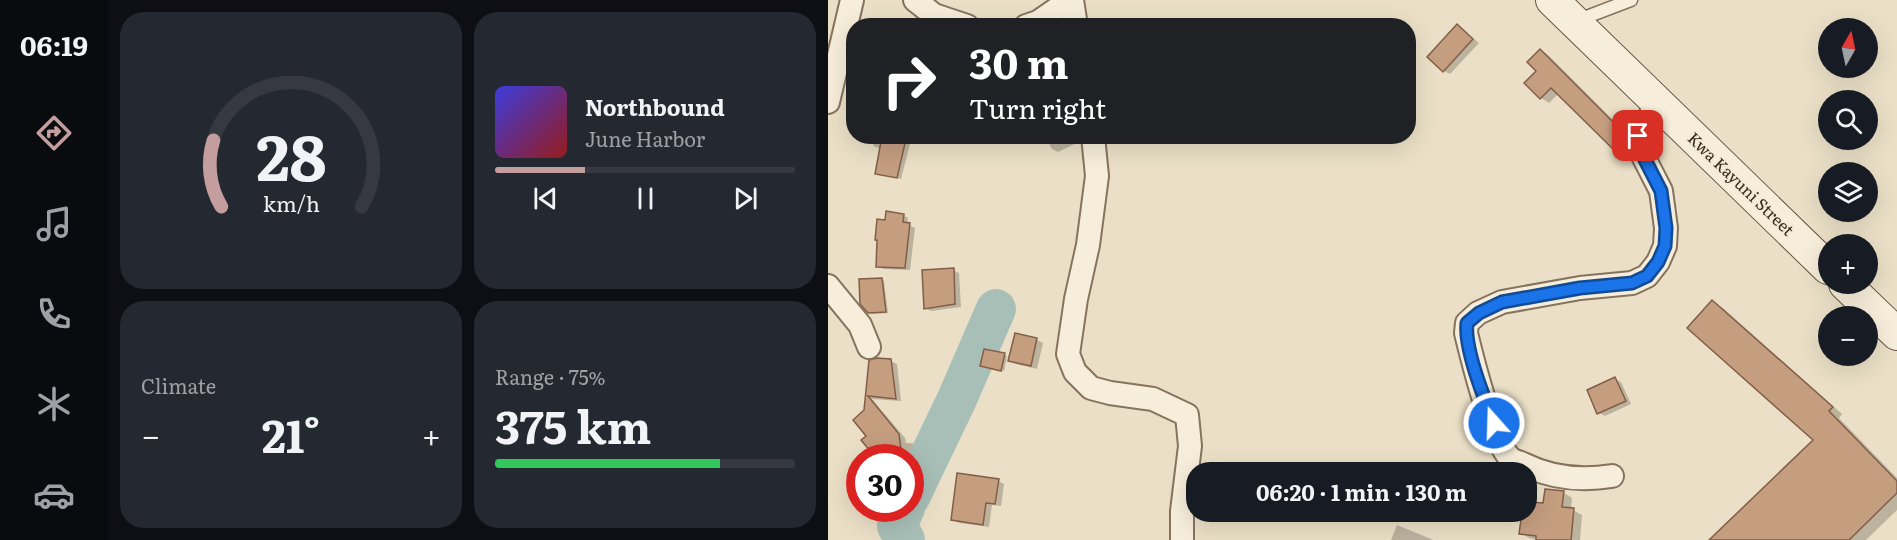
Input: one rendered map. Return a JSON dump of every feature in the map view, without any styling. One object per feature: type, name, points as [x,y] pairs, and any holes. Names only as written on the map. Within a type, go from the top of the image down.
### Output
[{"type":"street","points":[[848,18],[852,0]]},
{"type":"street","points":[[915,0],[934,15],[943,18]]},
{"type":"street","points":[[1044,18],[1071,0],[1074,18]]},
{"type":"street","name":"Kwa Kayuni Street","points":[[1562,11],[1818,258]]},
{"type":"street","points":[[828,102],[846,26]]},
{"type":"street","points":[[1612,476],[1589,480],[1561,477],[1534,470],[1510,458],[1501,442],[1486,403],[1466,333],[1467,323],[1479,313],[1502,302],[1580,288],[1632,283],[1647,276],[1658,262],[1665,246],[1666,228],[1661,191],[1638,146],[1638,136],[1658,104]]},
{"type":"street","points":[[1094,144],[1097,176],[1088,245],[1076,299],[1068,354],[1075,372],[1091,388],[1153,399],[1187,415],[1190,446],[1182,511],[1182,540]]},
{"type":"street","points":[[828,286],[860,325],[869,347]]},
{"type":"street","points":[[1855,294],[1897,334]]},
{"type":"lane","points":[[1562,11],[1631,0]]},
{"type":"building","points":[[1457,24],[1473,39],[1443,72],[1427,57]]},
{"type":"building","points":[[1540,49],[1625,134],[1624,140],[1614,150],[1551,88],[1540,99],[1524,83],[1536,71],[1527,62]]},
{"type":"building","points":[[881,144],[905,144],[897,178],[875,174]]},
{"type":"building","points":[[886,211],[904,214],[903,222],[910,223],[905,268],[876,267],[877,219],[885,220]]},
{"type":"building","points":[[954,268],[955,304],[924,309],[922,270]]},
{"type":"building","points":[[882,278],[886,312],[868,313],[860,304],[859,279]]},
{"type":"building","points":[[1712,300],[1833,407],[1829,411],[1897,481],[1897,493],[1849,540],[1709,540],[1813,440],[1687,328]]},
{"type":"building","points":[[1015,333],[1037,338],[1031,366],[1008,361]]},
{"type":"building","points":[[984,349],[1005,353],[1001,371],[980,366]]},
{"type":"building","points":[[891,359],[896,399],[868,396],[899,434],[900,444],[864,444],[861,440],[866,436],[853,420],[864,410],[869,360]]},
{"type":"building","points":[[1615,377],[1626,401],[1597,414],[1587,390]]},
{"type":"building","points":[[957,473],[999,479],[995,504],[986,503],[983,525],[951,520]]},
{"type":"building","points":[[1545,489],[1564,491],[1562,507],[1574,508],[1571,540],[1536,540],[1536,536],[1519,534],[1521,522],[1537,522],[1537,502],[1543,503]]},
{"type":"waterway","points":[[924,468],[996,309]]},
{"type":"waterway","points":[[899,522],[897,526],[905,540]]},
{"type":"route","points":[[1494,423],[1473,362],[1466,333],[1467,323],[1479,313],[1502,302],[1580,288],[1632,283],[1647,276],[1658,262],[1665,246],[1664,207],[1661,191],[1638,146],[1638,136]]}]
